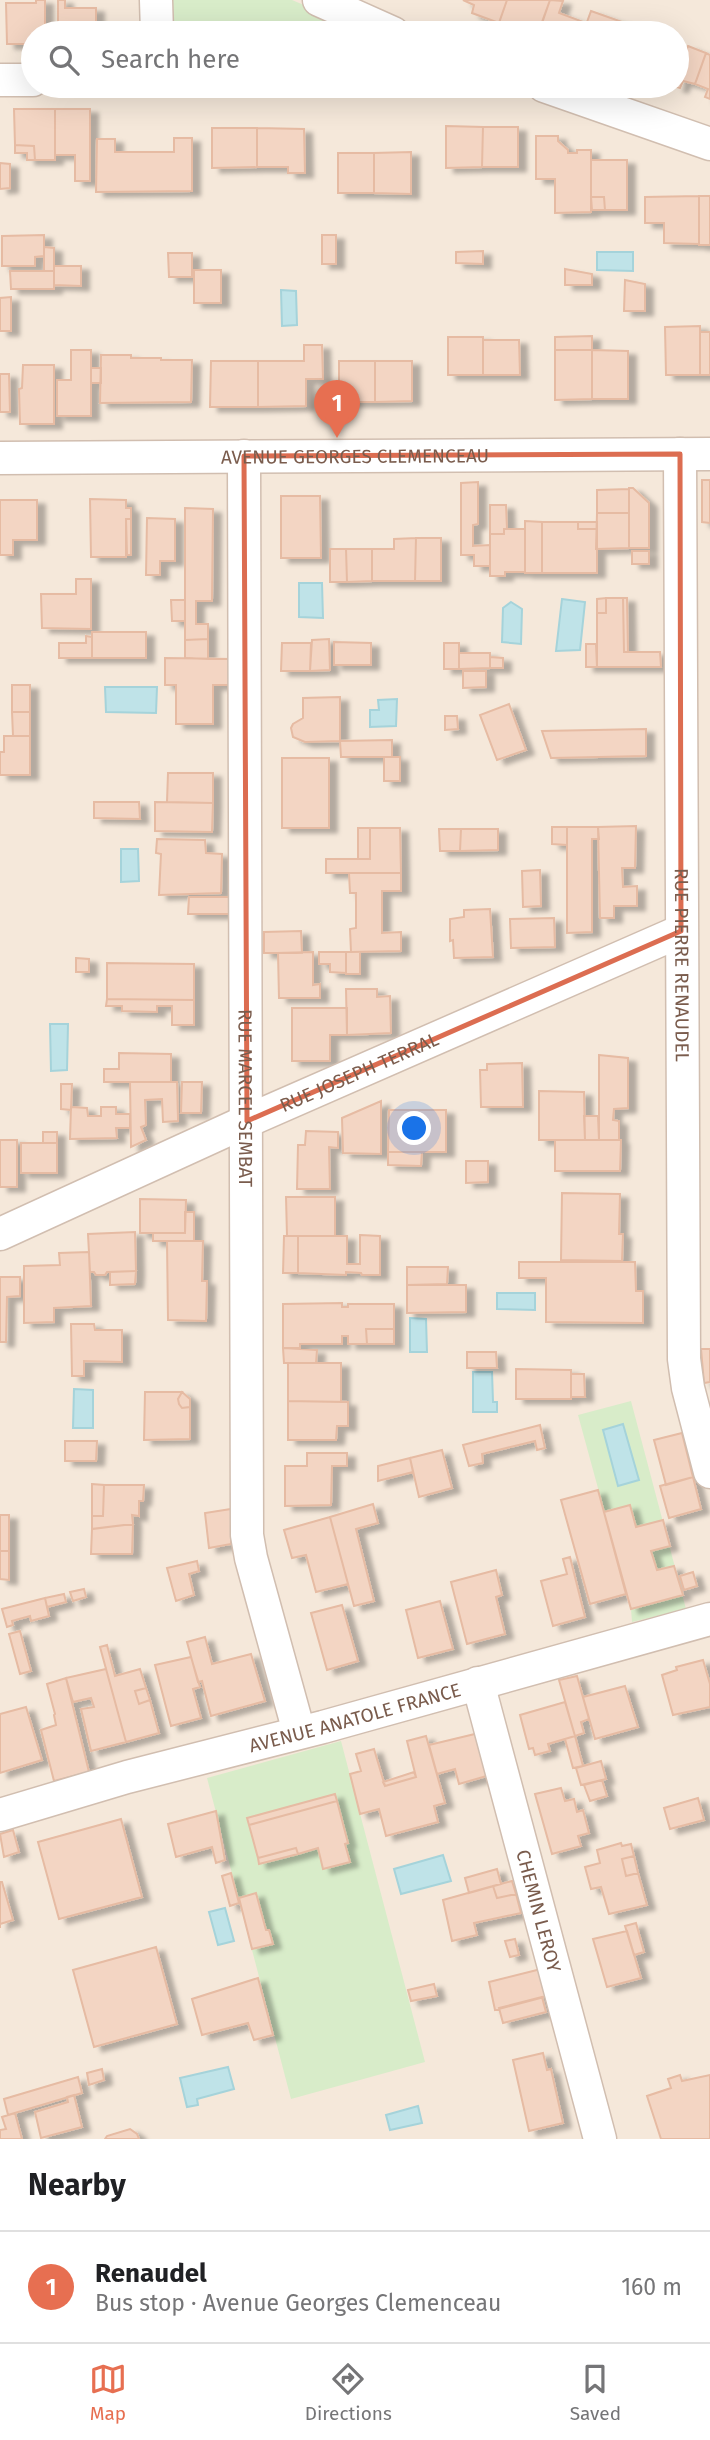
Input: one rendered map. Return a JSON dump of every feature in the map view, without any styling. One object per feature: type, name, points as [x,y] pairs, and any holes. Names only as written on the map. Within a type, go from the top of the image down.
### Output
[{"type":"street","points":[[156,0],[157,21]]},
{"type":"street","points":[[318,0],[366,21]]},
{"type":"street","points":[[0,79],[21,80]]},
{"type":"street","points":[[578,98],[710,144]]},
{"type":"street","name":"AVENUE GEORGES CLEMENCEAU","points":[[0,458],[695,454]]},
{"type":"street","name":"RUE PIERRE RENAUDEL","points":[[695,454],[681,931],[696,967],[684,1359],[688,1388],[710,1472]]},
{"type":"street","name":"RUE MARCEL SEMBAT","points":[[244,456],[247,1535],[251,1559],[299,1732]]},
{"type":"street","name":"RUE JOSEPH TERRAL","points":[[0,1234],[247,1121],[681,931]]},
{"type":"street","name":"AVENUE ANATOLE FRANCE","points":[[0,1815],[127,1777],[710,1619]]},
{"type":"street","name":"CHEMIN LEROY","points":[[478,1683],[600,2139]]},
{"type":"highlighted area","points":[[680,454],[681,931],[247,1121],[245,491],[244,456]]},
{"type":"shaded area","points":[[0,0],[710,0],[710,2139],[0,2139]]},
{"type":"green space","points":[[170,0],[292,0],[342,21],[170,21]]},
{"type":"green space","points":[[631,1401],[686,1609],[632,1622],[631,1609],[578,1415]]},
{"type":"green space","points":[[341,1741],[425,2062],[291,2099],[207,1778]]},
{"type":"water","points":[[597,252],[633,252],[633,271],[597,270]]},
{"type":"water","points":[[281,290],[296,291],[297,325],[282,326]]},
{"type":"water","points":[[299,583],[322,583],[323,618],[299,617]]},
{"type":"water","points":[[562,599],[585,602],[580,650],[556,651]]},
{"type":"water","points":[[511,602],[522,609],[521,644],[502,642],[503,608]]},
{"type":"water","points":[[105,687],[157,687],[156,713],[106,712]]},
{"type":"water","points":[[397,699],[396,726],[370,727],[370,710],[379,710],[378,700]]},
{"type":"water","points":[[121,849],[138,849],[139,881],[121,882]]},
{"type":"water","points":[[50,1024],[68,1024],[67,1070],[51,1071]]},
{"type":"water","points":[[497,1293],[535,1293],[535,1310],[497,1309]]},
{"type":"water","points":[[410,1318],[426,1319],[427,1352],[410,1352]]},
{"type":"water","points":[[473,1372],[492,1372],[493,1402],[497,1402],[497,1412],[473,1412]]},
{"type":"water","points":[[74,1389],[93,1390],[93,1428],[73,1428]]},
{"type":"water","points":[[623,1424],[639,1480],[618,1486],[603,1430]]},
{"type":"water","points":[[443,1855],[451,1881],[401,1894],[394,1869]]},
{"type":"water","points":[[225,1908],[234,1941],[218,1945],[209,1912]]},
{"type":"water","points":[[228,2067],[234,2089],[197,2099],[198,2105],[187,2107],[180,2078]]},
{"type":"water","points":[[418,2106],[422,2123],[390,2130],[386,2115]]},
{"type":"building","points":[[36,0],[45,0],[45,21],[21,21],[21,44],[7,44],[6,3],[36,3]]},
{"type":"building","points":[[58,0],[65,0],[65,8],[96,8],[96,21],[58,21]]},
{"type":"building","points":[[463,0],[507,0],[500,21],[472,13],[474,5]]},
{"type":"building","points":[[507,0],[550,0],[542,21],[500,21]]},
{"type":"building","points":[[550,0],[563,1],[559,13],[581,21],[543,21]]},
{"type":"building","points":[[591,11],[619,21],[587,21]]},
{"type":"building","points":[[689,46],[706,53],[695,84],[689,82]]},
{"type":"building","points":[[706,53],[710,55],[710,99],[705,97],[708,89],[695,84]]},
{"type":"building","points":[[14,109],[55,109],[55,160],[35,160],[34,146],[15,145]]},
{"type":"building","points":[[55,109],[90,109],[90,181],[75,181],[75,155],[55,155]]},
{"type":"building","points":[[446,126],[483,127],[482,167],[446,168]]},
{"type":"building","points":[[483,127],[518,127],[518,167],[482,167]]},
{"type":"building","points":[[212,128],[257,128],[257,167],[212,168]]},
{"type":"building","points":[[257,128],[304,129],[305,173],[288,173],[288,167],[257,167]]},
{"type":"building","points":[[536,136],[558,136],[558,141],[568,153],[591,150],[591,212],[555,213],[555,179],[536,179]]},
{"type":"building","points":[[174,138],[192,138],[192,191],[96,192],[97,139],[115,139],[115,152],[174,152]]},
{"type":"building","points":[[15,145],[34,146],[35,160],[27,160],[27,153],[15,153]]},
{"type":"building","points":[[411,152],[411,194],[374,193],[374,153]]},
{"type":"building","points":[[338,153],[374,153],[374,193],[338,193]]},
{"type":"building","points":[[591,160],[627,160],[627,210],[605,210],[604,197],[591,197]]},
{"type":"building","points":[[0,163],[10,164],[10,188],[0,189]]},
{"type":"building","points":[[699,196],[699,244],[664,243],[664,223],[645,223],[645,197]]},
{"type":"building","points":[[699,196],[710,196],[710,245],[699,245]]},
{"type":"building","points":[[591,197],[604,197],[605,210],[592,210]]},
{"type":"building","points":[[44,235],[44,256],[35,257],[35,266],[2,266],[2,236]]},
{"type":"building","points":[[322,235],[336,235],[336,264],[322,264]]},
{"type":"building","points":[[44,247],[54,248],[54,271],[44,271]]},
{"type":"building","points":[[483,251],[483,264],[456,263],[456,252]]},
{"type":"building","points":[[168,253],[192,253],[192,277],[169,277]]},
{"type":"building","points":[[54,266],[81,266],[81,286],[54,285]]},
{"type":"building","points":[[565,269],[592,274],[592,285],[565,285]]},
{"type":"building","points":[[194,270],[221,270],[221,303],[194,303]]},
{"type":"building","points":[[10,271],[54,271],[54,289],[11,289]]},
{"type":"building","points":[[625,280],[645,284],[645,311],[624,311]]},
{"type":"building","points":[[11,297],[11,331],[0,331],[0,298]]},
{"type":"building","points":[[700,326],[700,375],[666,375],[665,327]]},
{"type":"building","points":[[700,332],[710,332],[710,375],[700,375]]},
{"type":"building","points":[[592,336],[592,350],[555,350],[555,337]]},
{"type":"building","points":[[448,337],[483,337],[483,375],[448,375]]},
{"type":"building","points":[[483,340],[519,340],[520,375],[483,375]]},
{"type":"building","points":[[304,345],[322,345],[323,379],[306,379],[306,406],[258,407],[258,361],[304,361]]},
{"type":"building","points":[[71,350],[91,350],[91,416],[57,416],[57,380],[71,380]]},
{"type":"building","points":[[555,350],[592,350],[592,399],[555,400]]},
{"type":"building","points":[[592,350],[628,351],[628,399],[592,399]]},
{"type":"building","points":[[101,355],[192,360],[191,402],[100,403]]},
{"type":"building","points":[[211,361],[258,361],[258,407],[210,407]]},
{"type":"building","points":[[339,361],[375,361],[375,402],[339,402]]},
{"type":"building","points":[[375,361],[412,361],[412,401],[375,402]]},
{"type":"building","points":[[23,365],[54,365],[54,424],[20,424],[19,389],[22,388]]},
{"type":"building","points":[[91,368],[101,368],[101,383],[91,383]]},
{"type":"building","points":[[0,374],[9,374],[10,412],[0,412]]},
{"type":"building","points":[[702,480],[710,480],[710,523],[702,522]]},
{"type":"building","points":[[478,482],[478,524],[473,525],[473,546],[490,545],[490,566],[474,566],[474,555],[461,555],[461,483]]},
{"type":"building","points":[[629,488],[633,488],[649,503],[649,548],[629,548]]},
{"type":"building","points":[[629,489],[629,513],[597,513],[597,490]]},
{"type":"building","points":[[281,496],[320,496],[321,558],[281,558]]},
{"type":"building","points":[[90,499],[126,500],[126,508],[131,508],[131,519],[126,519],[126,557],[91,557]]},
{"type":"building","points":[[0,500],[37,500],[37,540],[13,540],[13,555],[0,555]]},
{"type":"building","points":[[490,505],[506,505],[507,529],[504,529],[504,534],[490,534]]},
{"type":"building","points":[[185,508],[213,509],[212,601],[196,601],[196,624],[208,624],[208,639],[185,640]]},
{"type":"building","points":[[597,513],[629,513],[629,548],[596,549]]},
{"type":"building","points":[[147,518],[175,519],[175,561],[160,561],[160,575],[146,575]]},
{"type":"building","points":[[126,519],[131,519],[131,555],[127,555]]},
{"type":"building","points":[[525,521],[542,522],[542,573],[525,573]]},
{"type":"building","points":[[542,522],[578,522],[578,529],[597,529],[597,573],[542,573]]},
{"type":"building","points":[[578,522],[597,522],[597,529],[578,529]]},
{"type":"building","points":[[504,529],[525,529],[525,572],[505,572],[505,576],[490,576],[490,534],[504,534]]},
{"type":"building","points":[[416,538],[441,538],[441,581],[415,581]]},
{"type":"building","points":[[416,538],[415,581],[372,581],[372,549],[394,549],[394,539]]},
{"type":"building","points":[[330,549],[346,549],[347,582],[330,582]]},
{"type":"building","points":[[346,549],[372,549],[372,581],[347,582]]},
{"type":"building","points":[[632,551],[649,551],[649,564],[632,564]]},
{"type":"building","points":[[76,579],[91,579],[91,629],[42,628],[41,594],[76,594]]},
{"type":"building","points":[[606,598],[623,598],[624,652],[660,652],[661,667],[597,667],[597,613],[606,613]]},
{"type":"building","points":[[606,598],[606,613],[597,613],[597,599]]},
{"type":"building","points":[[623,598],[627,598],[628,652],[624,652]]},
{"type":"building","points":[[171,600],[185,600],[185,621],[172,621]]},
{"type":"building","points":[[92,632],[146,632],[146,658],[92,658]]},
{"type":"building","points":[[86,636],[92,637],[92,658],[59,658],[59,643],[86,643]]},
{"type":"building","points":[[208,639],[208,659],[185,658],[185,640]]},
{"type":"building","points":[[329,639],[330,670],[310,671],[312,640]]},
{"type":"building","points":[[334,642],[371,643],[371,665],[334,665]]},
{"type":"building","points":[[282,643],[311,643],[310,671],[281,671]]},
{"type":"building","points":[[444,643],[459,643],[459,669],[444,669]]},
{"type":"building","points":[[586,644],[596,644],[597,667],[586,667]]},
{"type":"building","points":[[459,653],[490,653],[490,668],[459,669]]},
{"type":"building","points":[[490,657],[503,658],[503,668],[490,668]]},
{"type":"building","points":[[165,658],[230,659],[230,685],[213,685],[213,724],[176,724],[176,685],[165,685]]},
{"type":"building","points":[[463,671],[486,671],[486,687],[463,688]]},
{"type":"building","points":[[12,685],[30,685],[30,712],[12,712]]},
{"type":"building","points":[[340,697],[340,741],[305,742],[293,737],[293,724],[303,718],[303,698]]},
{"type":"building","points":[[509,704],[526,750],[497,760],[480,715]]},
{"type":"building","points":[[12,712],[30,712],[30,736],[13,736]]},
{"type":"building","points":[[445,716],[457,716],[458,729],[445,730]]},
{"type":"building","points":[[646,729],[646,756],[551,758],[542,731]]},
{"type":"building","points":[[4,736],[30,736],[30,775],[0,775],[0,752],[4,752]]},
{"type":"building","points":[[392,740],[392,757],[341,757],[340,741]]},
{"type":"building","points":[[384,757],[400,757],[400,781],[384,781]]},
{"type":"building","points":[[282,758],[329,758],[329,828],[282,828]]},
{"type":"building","points":[[168,773],[213,773],[213,803],[167,802]]},
{"type":"building","points":[[94,802],[139,802],[140,819],[94,818]]},
{"type":"building","points":[[155,802],[213,803],[212,832],[155,831]]},
{"type":"building","points":[[636,826],[635,868],[622,868],[623,887],[637,886],[637,906],[614,906],[614,918],[600,918],[598,827]]},
{"type":"building","points":[[552,827],[567,827],[567,845],[552,844]]},
{"type":"building","points":[[567,827],[598,827],[599,839],[592,839],[592,932],[567,933]]},
{"type":"building","points":[[358,828],[370,828],[370,859],[358,859]]},
{"type":"building","points":[[370,828],[400,828],[401,873],[326,873],[326,859],[370,859]]},
{"type":"building","points":[[439,829],[461,829],[460,851],[440,851]]},
{"type":"building","points":[[461,829],[498,829],[498,850],[460,851]]},
{"type":"building","points":[[157,839],[205,840],[206,853],[222,854],[221,893],[159,895],[161,854],[156,853]]},
{"type":"building","points":[[540,870],[541,906],[523,907],[522,871]]},
{"type":"building","points":[[349,873],[401,873],[401,891],[382,891],[382,933],[401,932],[401,951],[351,952],[350,929],[356,928],[356,893],[350,893]]},
{"type":"building","points":[[189,897],[230,897],[230,914],[188,914]]},
{"type":"building","points":[[490,909],[493,957],[454,958],[453,940],[450,941],[450,919],[464,917],[464,910]]},
{"type":"building","points":[[554,918],[555,947],[511,948],[510,919]]},
{"type":"building","points":[[301,931],[302,953],[264,953],[264,932]]},
{"type":"building","points":[[313,952],[313,985],[320,984],[320,998],[279,998],[278,953]]},
{"type":"building","points":[[319,952],[346,952],[346,973],[330,972],[330,964],[319,964]]},
{"type":"building","points":[[346,952],[360,952],[360,974],[346,974]]},
{"type":"building","points":[[76,958],[89,959],[89,972],[76,972]]},
{"type":"building","points":[[107,963],[194,964],[194,1000],[107,999]]},
{"type":"building","points":[[346,989],[377,989],[377,997],[390,996],[391,1033],[347,1035]]},
{"type":"building","points":[[107,999],[194,1000],[194,1025],[172,1025],[172,1006],[157,1006],[157,1012],[122,1011],[122,1006],[106,1006]]},
{"type":"building","points":[[292,1008],[347,1008],[347,1035],[330,1035],[330,1061],[292,1061]]},
{"type":"building","points":[[119,1053],[171,1054],[171,1082],[104,1082],[104,1069],[119,1069]]},
{"type":"building","points":[[599,1055],[628,1058],[628,1108],[614,1109],[613,1120],[619,1121],[619,1140],[599,1140]]},
{"type":"building","points":[[522,1063],[523,1107],[481,1107],[480,1070],[487,1070],[487,1064]]},
{"type":"building","points":[[130,1082],[177,1082],[178,1119],[163,1122],[162,1099],[145,1100],[146,1125],[141,1127],[146,1140],[131,1147]]},
{"type":"building","points":[[182,1082],[202,1082],[201,1113],[181,1113]]},
{"type":"building","points":[[61,1084],[72,1084],[71,1110],[61,1109]]},
{"type":"building","points":[[539,1091],[584,1092],[585,1140],[539,1140]]},
{"type":"building","points":[[381,1101],[381,1154],[343,1153],[342,1118]]},
{"type":"building","points":[[71,1107],[87,1108],[88,1116],[101,1116],[101,1107],[116,1107],[116,1114],[130,1114],[130,1128],[116,1128],[117,1138],[70,1139]]},
{"type":"building","points":[[389,1110],[446,1110],[446,1152],[388,1152]]},
{"type":"building","points":[[584,1116],[598,1116],[599,1140],[585,1140]]},
{"type":"building","points":[[306,1131],[338,1132],[338,1148],[329,1147],[330,1189],[297,1189],[298,1145],[305,1145]]},
{"type":"building","points":[[43,1132],[57,1132],[57,1143],[43,1143]]},
{"type":"building","points":[[0,1140],[17,1140],[17,1187],[0,1187]]},
{"type":"building","points":[[555,1140],[621,1140],[620,1171],[555,1171]]},
{"type":"building","points":[[21,1143],[57,1143],[57,1173],[21,1173]]},
{"type":"building","points":[[388,1152],[422,1152],[421,1166],[388,1165]]},
{"type":"building","points":[[466,1161],[488,1161],[488,1182],[466,1183]]},
{"type":"building","points":[[562,1193],[620,1194],[619,1234],[623,1234],[622,1261],[561,1260]]},
{"type":"building","points":[[286,1197],[335,1197],[335,1236],[287,1236]]},
{"type":"building","points":[[140,1199],[186,1200],[185,1233],[140,1233]]},
{"type":"building","points":[[185,1212],[194,1212],[194,1241],[153,1241],[153,1233],[185,1233]]},
{"type":"building","points":[[135,1232],[136,1271],[107,1272],[105,1275],[90,1272],[88,1234]]},
{"type":"building","points":[[360,1235],[380,1236],[380,1275],[346,1272],[346,1275],[298,1273],[298,1236],[347,1236],[347,1264],[360,1264]]},
{"type":"building","points":[[284,1236],[298,1236],[298,1273],[283,1273]]},
{"type":"building","points":[[167,1241],[203,1241],[202,1281],[207,1281],[206,1321],[168,1320]]},
{"type":"building","points":[[89,1252],[91,1306],[54,1308],[54,1322],[24,1323],[24,1266],[60,1265],[59,1253]]},
{"type":"building","points":[[519,1262],[635,1262],[636,1291],[643,1291],[643,1323],[546,1322],[546,1278],[519,1278]]},
{"type":"building","points":[[407,1267],[448,1267],[447,1284],[407,1285]]},
{"type":"building","points":[[136,1271],[135,1284],[110,1285],[110,1272]]},
{"type":"building","points":[[0,1277],[20,1277],[20,1296],[7,1297],[6,1342],[0,1342]]},
{"type":"building","points":[[407,1285],[466,1285],[466,1312],[407,1313]]},
{"type":"building","points":[[342,1303],[342,1307],[348,1307],[348,1304],[394,1304],[394,1329],[366,1329],[367,1344],[348,1344],[348,1336],[342,1336],[342,1344],[300,1344],[300,1348],[283,1348],[283,1304]]},
{"type":"building","points":[[71,1324],[94,1324],[95,1330],[122,1330],[122,1362],[84,1361],[84,1376],[72,1376]]},
{"type":"building","points":[[366,1329],[394,1329],[394,1344],[367,1344]]},
{"type":"building","points":[[283,1348],[317,1350],[316,1363],[284,1363]]},
{"type":"building","points":[[701,1349],[710,1349],[710,1382],[704,1383]]},
{"type":"building","points":[[467,1352],[496,1352],[497,1368],[467,1368]]},
{"type":"building","points":[[288,1363],[341,1363],[341,1402],[288,1401]]},
{"type":"building","points":[[516,1369],[571,1370],[571,1399],[516,1399]]},
{"type":"building","points":[[571,1374],[584,1374],[585,1397],[571,1397]]},
{"type":"building","points":[[145,1392],[182,1392],[178,1399],[179,1404],[182,1408],[190,1407],[190,1439],[144,1440]]},
{"type":"building","points":[[182,1392],[190,1399],[190,1407],[182,1408],[179,1404],[178,1399]]},
{"type":"building","points":[[288,1401],[348,1402],[348,1426],[337,1426],[336,1440],[288,1440]]},
{"type":"building","points":[[540,1425],[545,1448],[537,1450],[535,1441],[482,1454],[483,1463],[469,1466],[463,1445]]},
{"type":"building","points":[[682,1433],[693,1477],[666,1485],[654,1440]]},
{"type":"building","points":[[65,1441],[97,1441],[96,1461],[65,1461]]},
{"type":"building","points":[[442,1450],[452,1488],[419,1497],[410,1458]]},
{"type":"building","points":[[307,1453],[347,1453],[347,1466],[332,1466],[331,1505],[285,1506],[285,1466],[307,1466]]},
{"type":"building","points":[[410,1458],[413,1472],[378,1481],[378,1466]]},
{"type":"building","points":[[693,1477],[701,1509],[669,1518],[660,1486]]},
{"type":"building","points":[[92,1484],[104,1485],[103,1516],[92,1516]]},
{"type":"building","points":[[104,1485],[144,1485],[143,1501],[139,1501],[139,1516],[132,1515],[133,1524],[92,1529],[92,1516],[103,1516]]},
{"type":"building","points":[[598,1490],[626,1594],[590,1604],[561,1500]]},
{"type":"building","points":[[373,1504],[378,1523],[356,1529],[374,1601],[354,1606],[330,1517]]},
{"type":"building","points":[[630,1505],[636,1527],[663,1520],[670,1546],[651,1551],[657,1570],[674,1566],[683,1595],[631,1609],[604,1512]]},
{"type":"building","points":[[231,1509],[231,1544],[209,1548],[205,1513]]},
{"type":"building","points":[[0,1515],[9,1515],[9,1551],[0,1551]]},
{"type":"building","points":[[330,1517],[348,1584],[316,1592],[306,1555],[292,1558],[284,1530]]},
{"type":"building","points":[[133,1524],[132,1554],[91,1554],[92,1529]]},
{"type":"building","points":[[0,1551],[9,1551],[9,1580],[0,1579]]},
{"type":"building","points":[[570,1557],[585,1617],[553,1626],[541,1581],[567,1574],[563,1559]]},
{"type":"building","points":[[197,1561],[199,1571],[189,1574],[194,1595],[176,1601],[167,1568]]},
{"type":"building","points":[[496,1570],[502,1595],[496,1597],[505,1634],[467,1644],[451,1582]]},
{"type":"building","points":[[693,1572],[697,1586],[684,1590],[680,1576]]},
{"type":"building","points":[[84,1589],[86,1597],[73,1601],[70,1592]]},
{"type":"building","points":[[64,1594],[66,1602],[47,1607],[45,1598]]},
{"type":"building","points":[[45,1598],[49,1616],[31,1621],[30,1616],[12,1621],[13,1625],[7,1627],[2,1609]]},
{"type":"building","points":[[440,1601],[453,1649],[418,1658],[406,1610]]},
{"type":"building","points":[[342,1605],[358,1661],[327,1670],[311,1613]]},
{"type":"building","points":[[20,1631],[31,1671],[20,1674],[9,1634]]},
{"type":"building","points":[[205,1637],[212,1664],[251,1654],[265,1701],[211,1716],[202,1681],[198,1682],[187,1642]]},
{"type":"building","points":[[107,1645],[115,1676],[140,1669],[146,1688],[135,1691],[139,1704],[150,1700],[159,1733],[126,1742],[100,1647]]},
{"type":"building","points":[[191,1657],[200,1687],[193,1689],[201,1718],[171,1726],[155,1665]]},
{"type":"building","points":[[703,1660],[710,1684],[710,1707],[673,1715],[662,1675],[677,1670],[676,1667]]},
{"type":"building","points":[[106,1669],[126,1742],[91,1751],[81,1709],[94,1707],[91,1698],[73,1702],[66,1678]]},
{"type":"building","points":[[577,1676],[589,1719],[581,1722],[584,1733],[575,1736],[559,1680]]},
{"type":"building","points":[[66,1678],[89,1772],[54,1781],[41,1730],[56,1725],[47,1684]]},
{"type":"building","points":[[625,1686],[638,1727],[595,1739],[583,1697]]},
{"type":"building","points":[[146,1688],[150,1700],[139,1704],[135,1691]]},
{"type":"building","points":[[565,1702],[575,1736],[548,1744],[550,1751],[535,1755],[533,1748],[529,1749],[520,1715]]},
{"type":"building","points":[[26,1707],[42,1760],[0,1773],[0,1714]]},
{"type":"building","points":[[479,1733],[490,1775],[459,1784],[455,1769],[437,1774],[429,1745]]},
{"type":"building","points":[[426,1736],[445,1803],[434,1806],[438,1822],[386,1836],[379,1809],[360,1814],[350,1774],[361,1771],[356,1754],[374,1749],[385,1786],[416,1777],[407,1741]]},
{"type":"building","points":[[575,1736],[583,1766],[573,1768],[565,1739]]},
{"type":"building","points":[[601,1761],[606,1779],[581,1785],[576,1768]]},
{"type":"building","points":[[414,1772],[416,1777],[385,1786],[383,1782]]},
{"type":"building","points":[[602,1780],[607,1796],[590,1801],[584,1785]]},
{"type":"building","points":[[561,1788],[565,1801],[574,1799],[577,1812],[583,1810],[589,1833],[578,1836],[581,1846],[552,1854],[535,1794]]},
{"type":"building","points":[[335,1794],[337,1801],[249,1825],[247,1818]]},
{"type":"building","points":[[698,1798],[704,1820],[670,1829],[664,1808]]},
{"type":"building","points":[[337,1801],[350,1862],[323,1869],[318,1848],[298,1854],[296,1848],[258,1858],[249,1825]]},
{"type":"building","points":[[216,1811],[225,1860],[216,1863],[212,1847],[176,1857],[168,1824]]},
{"type":"building","points":[[121,1819],[142,1897],[59,1919],[38,1842]]},
{"type":"building","points":[[13,1830],[19,1852],[4,1857],[0,1834]]},
{"type":"building","points":[[621,1843],[622,1846],[631,1844],[634,1856],[622,1859],[626,1876],[638,1873],[647,1905],[609,1914],[601,1887],[591,1889],[585,1867],[600,1863],[597,1850]]},
{"type":"building","points":[[296,1848],[298,1854],[259,1864],[258,1858]]},
{"type":"building","points":[[634,1856],[638,1873],[626,1876],[622,1859]]},
{"type":"building","points":[[497,1869],[501,1884],[469,1893],[465,1878]]},
{"type":"building","points":[[231,1873],[239,1903],[230,1906],[222,1876]]},
{"type":"building","points":[[512,1881],[516,1894],[497,1898],[493,1886]]},
{"type":"building","points":[[0,1882],[13,1920],[0,1924]]},
{"type":"building","points":[[493,1886],[497,1898],[516,1894],[521,1913],[474,1923],[477,1935],[452,1941],[443,1900]]},
{"type":"building","points":[[256,1893],[266,1930],[269,1930],[273,1944],[252,1949],[239,1898]]},
{"type":"building","points":[[636,1923],[644,1952],[634,1955],[625,1926]]},
{"type":"building","points":[[627,1931],[641,1978],[607,1987],[593,1939]]},
{"type":"building","points":[[515,1939],[519,1955],[510,1957],[505,1941]]},
{"type":"building","points":[[156,1947],[177,2024],[94,2047],[73,1970]]},
{"type":"building","points":[[541,1969],[548,1996],[495,2010],[489,1982]]},
{"type":"building","points":[[258,1978],[273,2035],[254,2040],[248,2023],[202,2035],[192,1999]]},
{"type":"building","points":[[434,1984],[437,1996],[411,2001],[408,1990]]},
{"type":"building","points":[[542,1997],[546,2012],[503,2023],[499,2008]]},
{"type":"building","points":[[543,2053],[547,2070],[551,2069],[563,2123],[529,2131],[513,2060]]},
{"type":"building","points":[[102,2069],[104,2080],[89,2085],[87,2073]]},
{"type":"building","points":[[680,2075],[682,2081],[710,2075],[710,2139],[661,2139],[647,2096],[671,2088],[668,2079]]},
{"type":"building","points":[[78,2077],[82,2093],[8,2115],[4,2099]]},
{"type":"building","points":[[74,2095],[82,2127],[41,2138],[35,2112],[68,2102],[67,2097]]},
{"type":"building","points":[[15,2113],[22,2139],[0,2139],[0,2130],[6,2129],[2,2117]]},
{"type":"building","points":[[130,2129],[139,2139],[105,2139],[107,2136]]},
{"type":"place","name":"Renaudel","points":[[337,438]]}]
